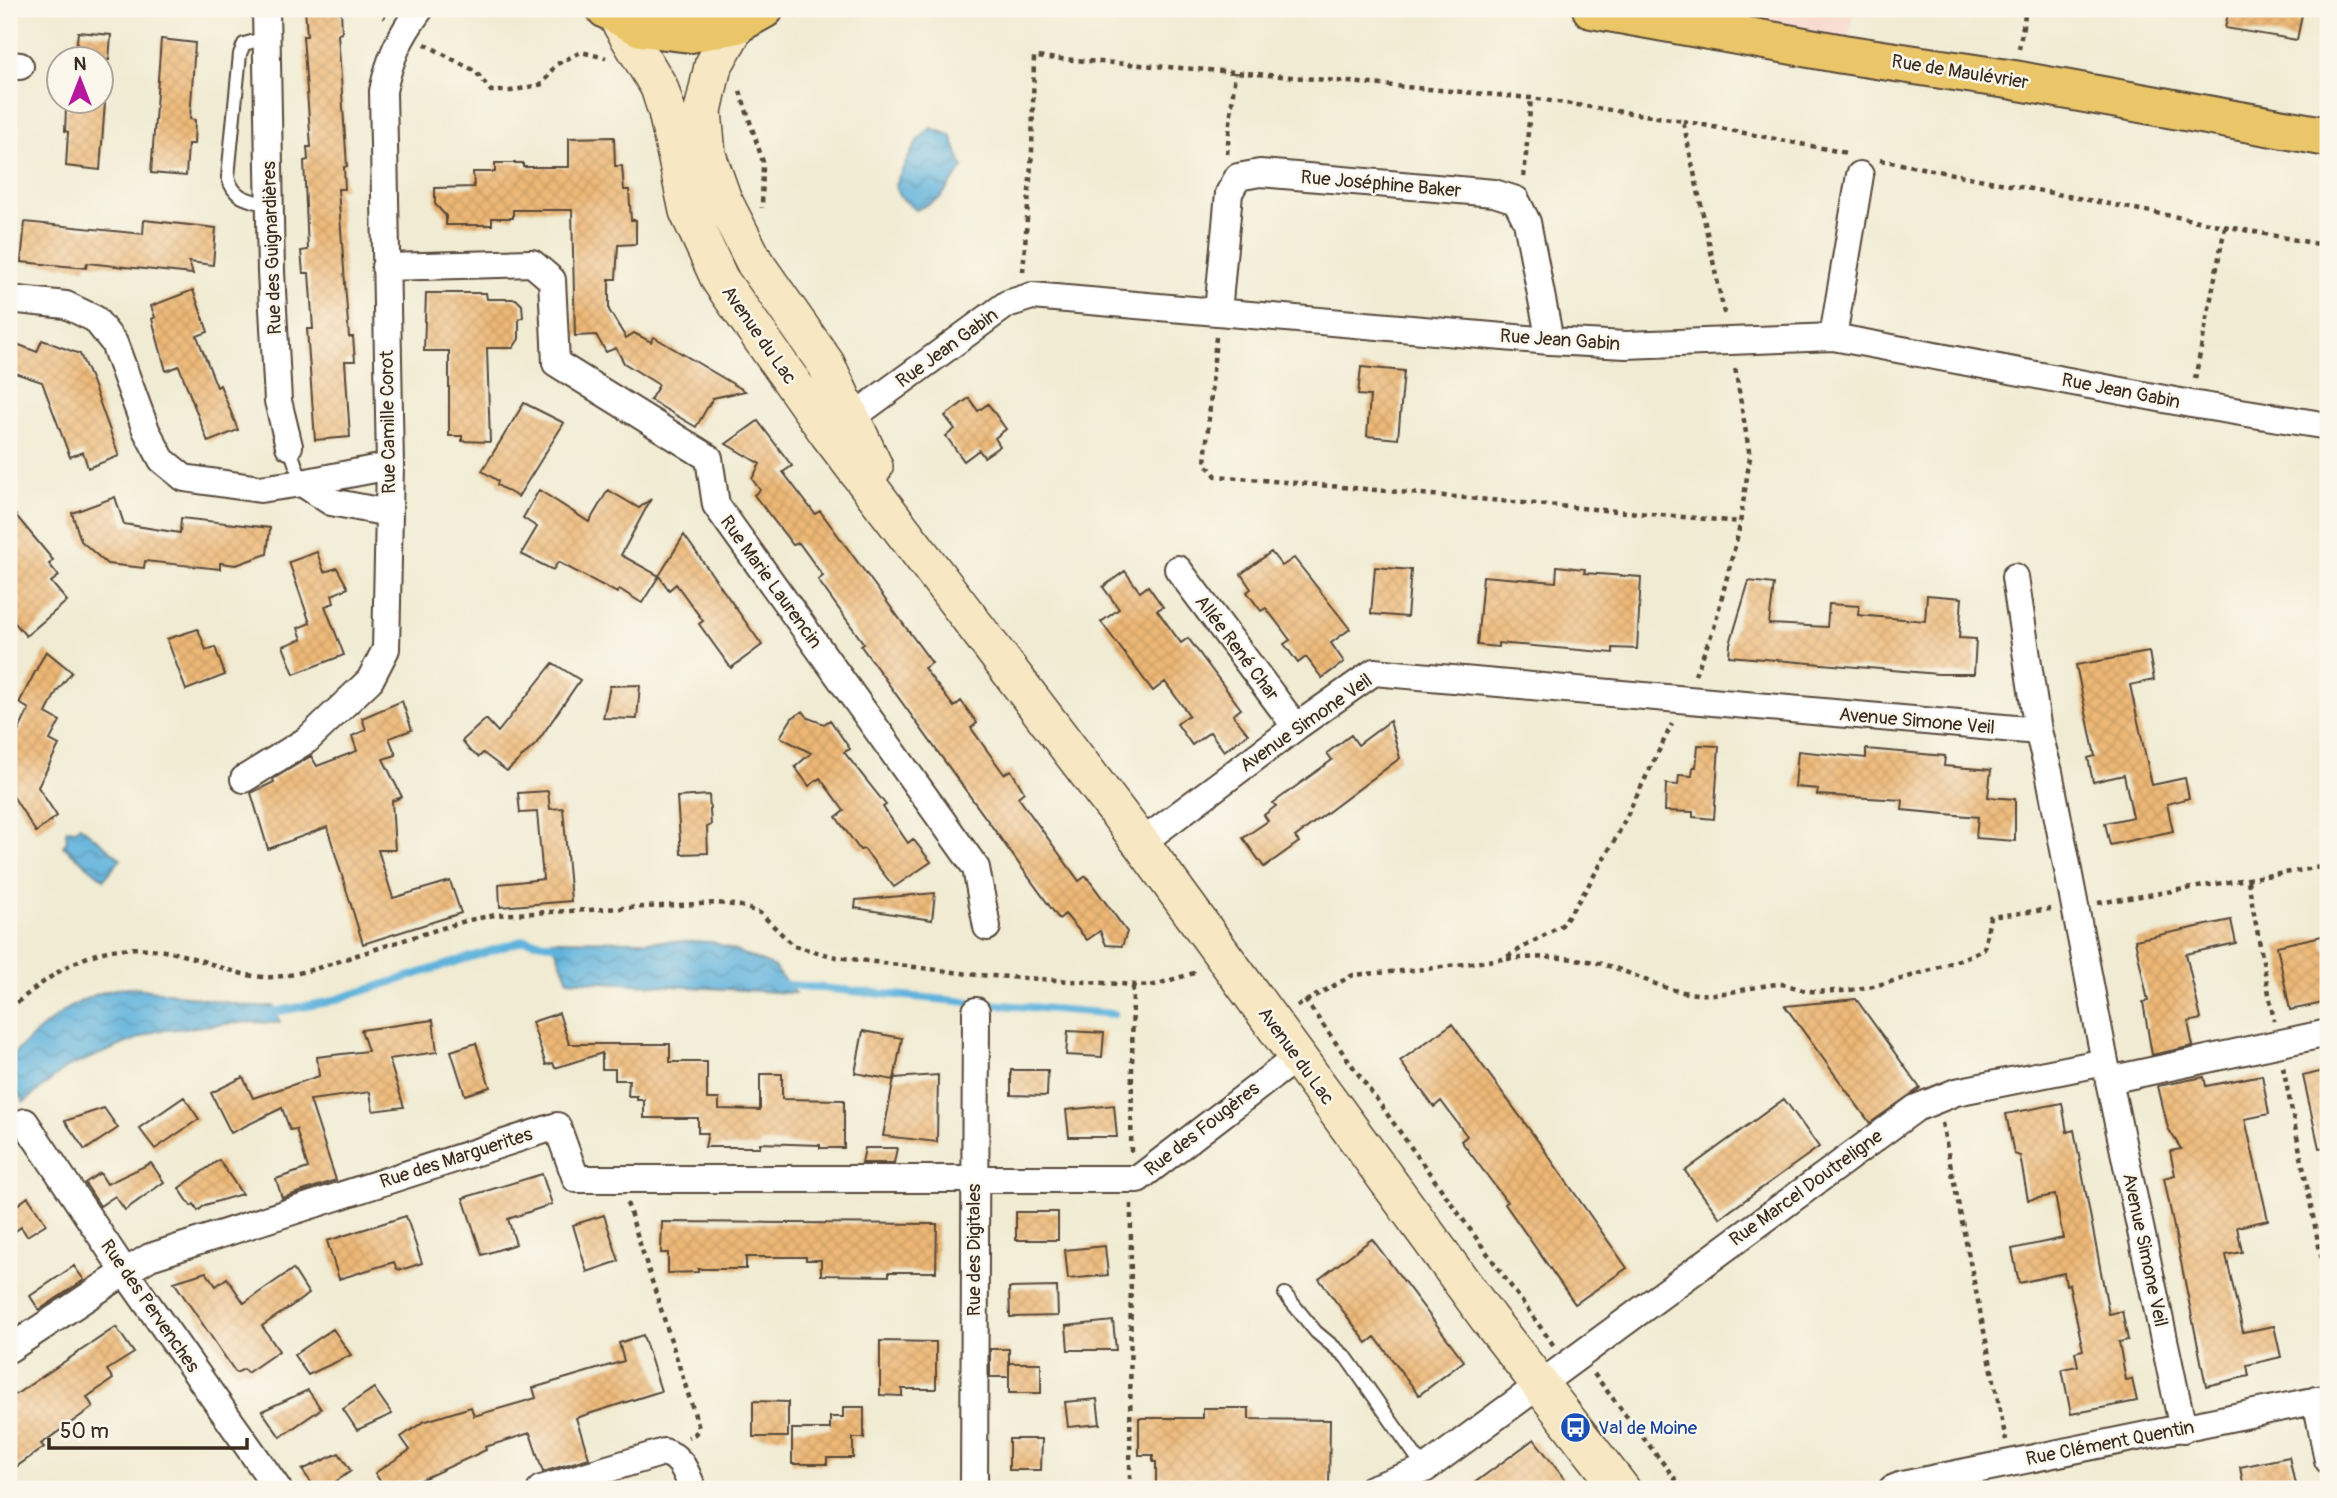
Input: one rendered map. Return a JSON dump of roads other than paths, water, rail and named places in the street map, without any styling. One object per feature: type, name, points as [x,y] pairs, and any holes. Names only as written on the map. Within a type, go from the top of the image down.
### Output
[{"type":"main road","name":"Rue de Maulévrier","points":[[1592,9],[1843,54],[2014,80],[2328,137]]},
{"type":"main road","points":[[610,11],[641,27],[690,33],[750,16]]},
{"type":"street","name":"Rue des Guignardières","points":[[266,9],[271,272],[278,401],[289,446]]},
{"type":"street","name":"Rue Camille Corot","points":[[244,779],[307,740],[370,680],[386,649],[390,466],[383,91],[403,31],[420,9]]},
{"type":"street","name":"Avenue du Lac","points":[[610,11],[660,87],[688,211],[720,280],[838,423],[971,622],[1142,843],[1488,1318],[1621,1489]]},
{"type":"street","name":"Avenue du Lac","points":[[750,16],[713,66],[703,111],[707,155],[723,200],[755,263],[826,364],[838,423]]},
{"type":"street","points":[[1833,337],[1862,163]]},
{"type":"street","name":"Rue Joséphine Baker","points":[[1218,312],[1228,193],[1238,177],[1260,173],[1494,193],[1516,200],[1527,222],[1550,341]]},
{"type":"street","name":"Rue Marie Laurencin","points":[[385,267],[532,263],[552,280],[555,363],[709,458],[716,505],[976,868],[987,927]]},
{"type":"street","name":"Rue Jean Gabin","points":[[838,423],[1007,304],[1032,296],[1055,296],[1550,341],[1626,345],[1833,337],[2191,404],[2328,426]]},
{"type":"street","points":[[9,299],[66,305],[95,319],[114,343],[146,430],[162,460],[184,478],[260,489],[302,484],[390,466]]},
{"type":"street","points":[[302,484],[331,502],[389,513]]},
{"type":"street","name":"Allée René Char","points":[[1178,569],[1296,727]]},
{"type":"street","points":[[2015,577],[2038,731]]},
{"type":"street","name":"Avenue Simone Veil","points":[[1142,843],[1374,672],[2038,731],[2049,772],[2107,1071],[2182,1429]]},
{"type":"street","name":"Rue des Digitales","points":[[974,1489],[976,1011]]},
{"type":"street","name":"Rue Marcel Doutreligne","points":[[1371,1489],[1425,1469],[1916,1108],[1956,1092],[2278,1044],[2328,1033]]},
{"type":"street","name":"Rue des Fougères","points":[[974,1179],[1138,1179],[1297,1057]]},
{"type":"street","name":"Rue des Pervenches","points":[[25,1122],[125,1272],[278,1489]]},
{"type":"street","name":"Rue des Marguerites","points":[[125,1272],[150,1257],[197,1241],[557,1126],[576,1179],[974,1179]]},
{"type":"street","points":[[9,1349],[125,1272]]},
{"type":"street","points":[[2322,1399],[2328,1460]]},
{"type":"street","name":"Rue Clément Quentin","points":[[1892,1489],[2322,1399]]},
{"type":"street","points":[[541,1489],[664,1452],[673,1454],[680,1460],[693,1489]]},
{"type":"lane","points":[[267,38],[244,44],[240,54],[229,177],[231,188],[242,198],[270,205]]},
{"type":"lane","name":"Rue des Guignardières","points":[[289,446],[302,484]]},
{"type":"lane","points":[[1285,1294],[1316,1332],[1346,1357],[1425,1469]]},
{"type":"water","points":[[931,128],[951,135],[963,168],[940,198],[916,210],[899,196],[895,184],[917,141]]},
{"type":"water","points":[[80,826],[121,859],[104,879],[63,846],[67,841],[66,831],[76,830]]},
{"type":"water","points":[[552,940],[713,942],[773,966],[795,993],[568,980]]},
{"type":"water","points":[[130,987],[255,1007],[274,1006],[280,1023],[244,1022],[156,1031],[66,1068],[24,1102],[9,1080],[9,1058],[50,1022],[78,1003],[94,995]]},
{"type":"waterway","points":[[268,1013],[328,1002],[525,940],[563,946]]},
{"type":"waterway","points":[[779,984],[968,1002]]},
{"type":"waterway","points":[[990,1004],[1114,1014]]},
{"type":"place","name":"Val de Moine","points":[[1575,1428]]}]
